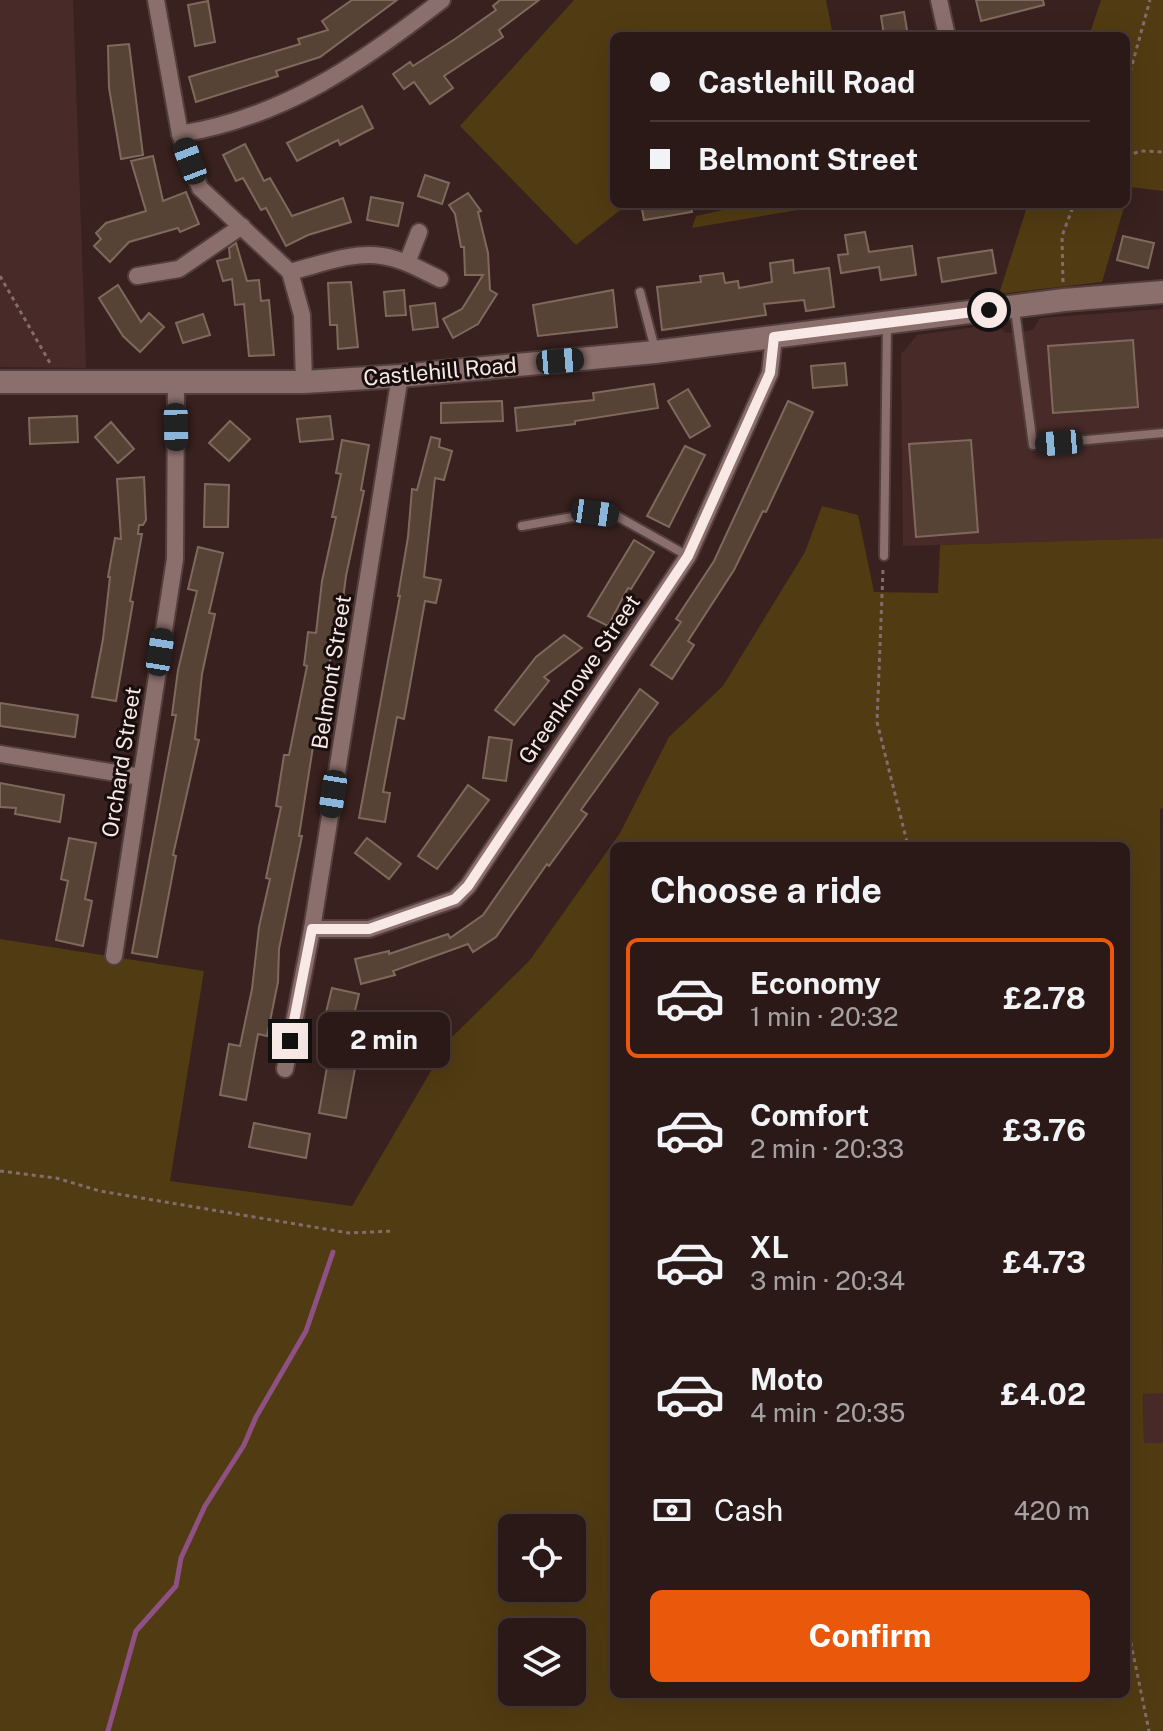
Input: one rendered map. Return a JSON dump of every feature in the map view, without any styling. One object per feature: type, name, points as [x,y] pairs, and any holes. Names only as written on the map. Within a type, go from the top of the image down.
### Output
[{"type":"main road","name":"Castlehill Road","points":[[0,382],[304,382],[400,376],[655,352],[1064,300],[1163,292]]},
{"type":"street","points":[[156,0],[180,134],[200,188],[290,272],[299,295],[302,315],[304,382]]},
{"type":"street","points":[[939,0],[946,32]]},
{"type":"street","points":[[180,134],[244,121],[302,96],[336,77],[438,3]]},
{"type":"street","points":[[137,276],[179,269],[242,226]]},
{"type":"street","points":[[407,263],[419,232]]},
{"type":"street","points":[[290,272],[356,256],[380,255],[407,263],[440,279]]},
{"type":"street","name":"Greenknowe Street","points":[[312,929],[369,929],[455,899],[468,886],[688,556],[770,373],[774,337]]},
{"type":"street","name":"Belmont Street","points":[[285,1069],[312,929],[400,376]]},
{"type":"street","name":"Orchard Street","points":[[114,956],[175,559],[176,383]]},
{"type":"street","points":[[0,754],[141,777]]},
{"type":"lane","points":[[640,292],[655,352]]},
{"type":"lane","points":[[1015,307],[1033,445],[1163,433]]},
{"type":"lane","points":[[884,556],[887,321]]},
{"type":"lane","points":[[522,526],[595,513],[615,515],[688,556]]},
{"type":"path","points":[[1130,72],[1150,0]]},
{"type":"path","points":[[1130,154],[1163,152]]},
{"type":"path","points":[[1064,300],[1062,236],[1072,208]]},
{"type":"path","points":[[0,276],[52,366]]},
{"type":"path","points":[[884,556],[877,722],[907,842]]},
{"type":"path","points":[[0,1171],[56,1178],[100,1191],[349,1233],[394,1231]]},
{"type":"path","points":[[1130,1638],[1149,1731]]},
{"type":"shaded area","points":[[0,0],[73,0],[86,368],[0,367]]},
{"type":"shaded area","points":[[574,0],[826,0],[832,32],[610,32],[610,208],[623,208],[576,245],[460,126]]},
{"type":"shaded area","points":[[1101,0],[1163,0],[1163,191],[1130,187],[1130,32],[1090,32]]},
{"type":"shaded area","points":[[732,208],[810,208],[692,228],[696,216]]},
{"type":"shaded area","points":[[1021,208],[1124,208],[1102,282],[999,294],[1026,210]]},
{"type":"shaded area","points":[[1163,309],[1163,538],[903,546],[901,354],[917,335],[997,324],[1006,333],[1019,332],[1033,330],[1040,318]]},
{"type":"shaded area","points":[[822,506],[858,515],[874,592],[938,593],[940,545],[1163,538],[1163,808],[1160,809],[1163,1393],[1143,1394],[1144,1443],[1163,1443],[1163,1731],[0,1731],[0,939],[204,971],[170,1181],[352,1206],[449,1040],[530,960],[610,847],[610,1698],[1130,1698],[1130,842],[614,842],[669,737],[723,686],[805,552]]},
{"type":"shaded area","points":[[1143,1393],[1163,1393],[1163,1443],[1144,1443]]},
{"type":"building","points":[[352,0],[397,0],[320,57],[276,71],[278,76],[196,102],[189,77],[300,44],[298,39],[328,30],[322,21]]},
{"type":"building","points":[[500,0],[539,0],[499,30],[503,37],[444,76],[453,88],[430,104],[414,82],[404,89],[393,74],[410,62],[413,66],[455,39],[496,10],[493,6]]},
{"type":"building","points":[[976,0],[1043,0],[1044,5],[981,21]]},
{"type":"building","points":[[208,1],[215,42],[195,46],[188,5]]},
{"type":"building","points":[[904,12],[907,32],[883,32],[881,16]]},
{"type":"building","points":[[129,44],[143,155],[121,159],[109,88],[108,46]]},
{"type":"building","points":[[362,106],[373,128],[340,145],[338,140],[297,161],[287,143]]},
{"type":"building","points":[[245,144],[264,181],[270,178],[292,216],[343,198],[351,222],[308,235],[286,246],[266,208],[261,210],[243,178],[236,181],[223,155]]},
{"type":"building","points":[[153,156],[163,201],[186,192],[199,224],[180,232],[178,228],[129,242],[110,262],[94,246],[101,239],[96,233],[106,223],[146,211],[131,161]]},
{"type":"building","points":[[425,175],[449,183],[442,204],[418,196]]},
{"type":"building","points":[[468,193],[481,211],[478,212],[488,253],[490,290],[497,294],[478,324],[453,338],[443,319],[462,309],[483,275],[465,275],[464,247],[461,247],[455,214],[449,205]]},
{"type":"building","points":[[371,197],[403,203],[398,226],[367,220]]},
{"type":"building","points":[[642,208],[692,208],[692,212],[644,220]]},
{"type":"building","points":[[865,232],[869,252],[912,246],[916,275],[881,280],[879,267],[841,273],[838,255],[848,254],[845,235]]},
{"type":"building","points":[[1123,236],[1154,243],[1148,268],[1117,260]]},
{"type":"building","points":[[236,243],[247,281],[259,280],[261,301],[269,300],[274,355],[249,356],[244,304],[235,305],[232,279],[223,281],[217,261],[230,258],[229,248]]},
{"type":"building","points":[[992,250],[996,273],[942,282],[938,258]]},
{"type":"building","points":[[793,260],[794,273],[829,268],[834,307],[806,311],[804,300],[764,304],[766,315],[662,330],[657,287],[701,282],[700,276],[723,273],[725,283],[738,281],[739,288],[772,282],[770,263]]},
{"type":"building","points":[[351,282],[358,347],[338,349],[337,325],[330,325],[328,283]]},
{"type":"building","points":[[118,285],[141,322],[149,313],[164,327],[140,352],[123,336],[99,298]]},
{"type":"building","points":[[404,290],[406,315],[386,316],[384,292]]},
{"type":"building","points":[[613,290],[617,327],[538,336],[533,305]]},
{"type":"building","points":[[435,303],[438,327],[413,330],[410,306]]},
{"type":"building","points":[[203,314],[210,335],[183,343],[176,323]]},
{"type":"building","points":[[1133,340],[1138,407],[1053,413],[1048,346]]},
{"type":"building","points":[[845,363],[847,385],[813,388],[811,366]]},
{"type":"building","points":[[654,384],[658,408],[575,421],[575,424],[517,431],[515,408],[594,400],[593,393]]},
{"type":"building","points":[[688,389],[710,426],[690,438],[668,401]]},
{"type":"building","points":[[502,401],[503,421],[441,423],[441,403]]},
{"type":"building","points":[[788,401],[813,412],[766,512],[763,511],[734,570],[688,641],[694,645],[672,679],[651,665],[681,622],[676,619],[714,561]]},
{"type":"building","points":[[77,416],[78,442],[30,444],[29,418]]},
{"type":"building","points":[[330,416],[333,439],[300,442],[297,419]]},
{"type":"building","points":[[230,421],[250,439],[229,461],[209,443]]},
{"type":"building","points":[[111,422],[134,449],[118,463],[95,437]]},
{"type":"building","points":[[431,437],[440,439],[439,447],[452,451],[444,480],[435,478],[424,577],[441,580],[436,603],[425,601],[404,719],[397,717],[383,792],[390,793],[385,822],[359,818],[400,596],[412,489],[417,490]]},
{"type":"building","points":[[342,440],[369,445],[361,490],[364,491],[346,576],[340,623],[336,622],[319,734],[315,734],[299,836],[302,836],[279,949],[278,982],[267,1036],[258,1034],[246,1100],[220,1095],[229,1044],[240,1046],[252,989],[259,927],[270,879],[266,878],[281,807],[276,806],[284,755],[289,755],[307,666],[304,665],[308,632],[316,633],[322,581],[336,517],[332,517],[341,474],[336,473]]},
{"type":"building","points":[[971,440],[978,532],[916,537],[909,444]]},
{"type":"building","points":[[685,446],[705,455],[669,527],[647,516]]},
{"type":"building","points":[[144,477],[146,520],[139,525],[138,534],[142,534],[116,701],[92,697],[103,639],[115,538],[121,539],[117,479]]},
{"type":"building","points":[[205,484],[229,485],[228,527],[204,527]]},
{"type":"building","points":[[634,540],[654,552],[631,589],[628,588],[608,626],[588,616]]},
{"type":"building","points":[[198,547],[223,553],[209,613],[215,614],[202,674],[195,739],[199,740],[173,855],[176,856],[157,957],[132,953],[176,715],[172,715],[178,670],[197,591],[188,589]]},
{"type":"building","points":[[564,635],[582,648],[544,677],[549,681],[514,725],[495,710],[536,657]]},
{"type":"building","points":[[640,689],[658,703],[581,810],[587,814],[549,866],[547,864],[496,937],[473,952],[468,944],[393,971],[395,975],[361,984],[355,959],[389,951],[389,954],[448,934],[450,938],[483,915]]},
{"type":"building","points":[[0,703],[78,715],[75,737],[0,726]]},
{"type":"building","points":[[489,737],[512,740],[506,781],[483,778]]},
{"type":"building","points":[[0,783],[64,795],[60,822],[15,814],[16,808],[0,807]]},
{"type":"building","points":[[468,785],[489,800],[437,869],[418,856]]},
{"type":"building","points":[[69,838],[96,843],[85,899],[92,901],[83,946],[56,940],[68,881],[61,879]]},
{"type":"building","points":[[367,838],[401,864],[389,879],[355,853]]},
{"type":"building","points":[[332,988],[359,994],[343,1061],[356,1063],[346,1118],[319,1113],[331,1044],[319,1041]]},
{"type":"building","points":[[254,1123],[310,1134],[306,1158],[249,1147]]},
{"type":"waterway","points":[[108,1731],[136,1631],[176,1586],[181,1558],[205,1506],[244,1445],[256,1417],[306,1331],[333,1252]]},
{"type":"route","points":[[290,1041],[312,929],[369,929],[455,899],[468,886],[688,556],[770,373],[774,337],[989,310]]}]
